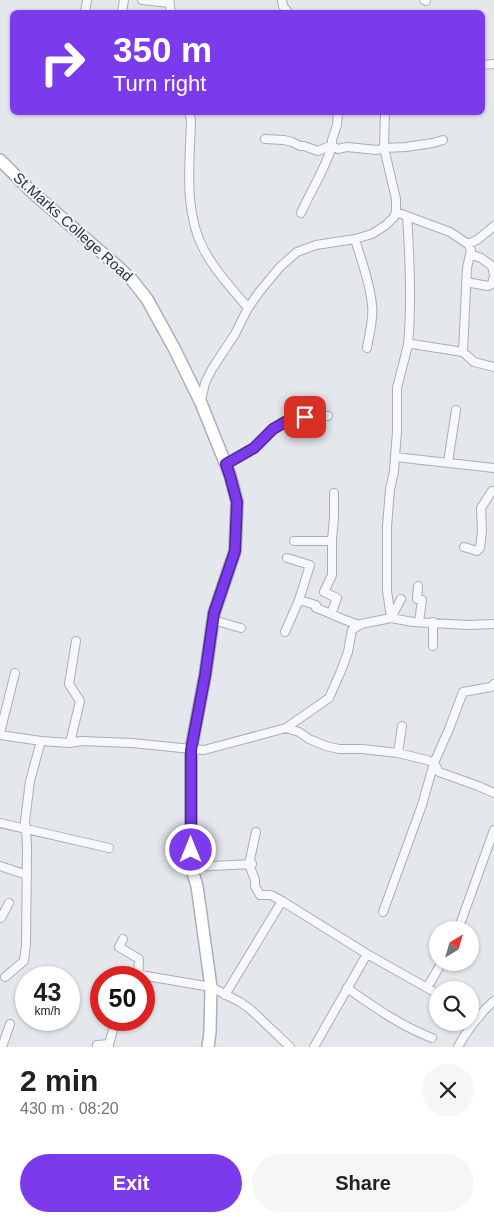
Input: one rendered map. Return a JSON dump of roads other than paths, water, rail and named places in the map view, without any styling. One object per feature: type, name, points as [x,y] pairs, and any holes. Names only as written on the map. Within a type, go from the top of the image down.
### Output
[{"type":"main road","name":"St.Marks College Road","points":[[0,160],[32,192],[116,264],[147,299],[201,403],[226,464],[237,502],[235,551],[214,613],[205,676],[191,750],[191,867],[197,886],[211,987],[208,1047]]},
{"type":"street","points":[[142,0],[169,2]]},
{"type":"street","points":[[190,115],[191,213],[202,248],[248,308]]},
{"type":"street","points":[[301,213],[327,162],[338,115]]},
{"type":"street","points":[[201,403],[205,383],[212,369],[235,334],[248,308],[280,267],[297,252],[316,245],[355,239],[372,234],[386,226],[394,218],[396,199],[384,148],[385,115]]},
{"type":"street","points":[[265,139],[284,140],[318,151],[332,146],[338,149],[377,150],[415,146],[443,140]]},
{"type":"street","points":[[396,212],[450,232],[468,244],[471,250],[467,268],[463,352]]},
{"type":"street","points":[[391,618],[387,590],[387,527],[390,489],[396,457],[397,388],[408,345],[410,320],[411,283],[407,216]]},
{"type":"street","points":[[468,244],[477,240],[494,226]]},
{"type":"street","points":[[355,239],[372,305],[371,327],[367,348]]},
{"type":"street","points":[[466,282],[488,286],[492,284],[494,275],[492,266],[481,258],[470,254]]},
{"type":"street","points":[[408,345],[463,352],[474,362],[494,367]]},
{"type":"street","points":[[448,462],[456,410]]},
{"type":"street","points":[[226,464],[254,448],[273,429],[292,418],[328,416]]},
{"type":"street","points":[[396,457],[494,468]]},
{"type":"street","points":[[464,547],[477,551],[480,548],[482,531],[480,508],[492,491],[494,491]]},
{"type":"street","points":[[331,614],[337,598],[324,592],[332,575],[334,493]]},
{"type":"street","points":[[294,541],[332,541]]},
{"type":"street","points":[[285,632],[310,564],[287,558]]},
{"type":"street","points":[[418,586],[417,599],[422,600],[419,622]]},
{"type":"street","points":[[391,618],[401,599]]},
{"type":"street","points":[[298,600],[316,605],[316,608],[348,622],[360,625]]},
{"type":"street","points":[[14,673],[0,734],[41,741],[132,743],[204,750],[286,728],[329,698],[348,652],[352,630],[360,625],[391,618],[468,625],[494,624]]},
{"type":"street","points":[[213,620],[240,628]]},
{"type":"street","points":[[433,622],[433,646]]},
{"type":"street","points":[[70,743],[80,701],[69,684],[76,640]]},
{"type":"street","points":[[383,912],[422,805],[434,763],[463,692],[492,687],[494,684]]},
{"type":"street","points":[[398,753],[402,726]]},
{"type":"street","points":[[286,728],[326,746],[339,749],[362,749],[398,753],[427,760],[434,763],[440,772],[494,793]]},
{"type":"street","points":[[5,976],[24,961],[27,875],[25,821],[30,781],[41,741]]},
{"type":"street","points":[[0,824],[109,848]]},
{"type":"street","points":[[461,921],[494,830]]},
{"type":"street","points":[[256,832],[251,864],[260,895],[271,895],[282,901],[367,954],[427,988],[437,971]]},
{"type":"street","points":[[191,867],[251,864]]},
{"type":"street","points":[[0,866],[27,875]]},
{"type":"street","points":[[225,995],[282,901]]},
{"type":"street","points":[[1,918],[9,903]]},
{"type":"street","points":[[123,939],[119,947],[139,959],[139,966]]},
{"type":"street","points":[[314,1047],[367,954]]},
{"type":"street","points":[[155,979],[211,987],[250,1009],[290,1047]]},
{"type":"street","points":[[347,988],[394,1020],[432,1038]]},
{"type":"street","points":[[479,1017],[488,1005],[494,1001]]},
{"type":"street","points":[[2,1047],[10,1024]]},
{"type":"street","points":[[97,1047],[97,1045],[109,1045],[113,1031]]},
{"type":"street","points":[[458,1047],[469,1031]]}]
